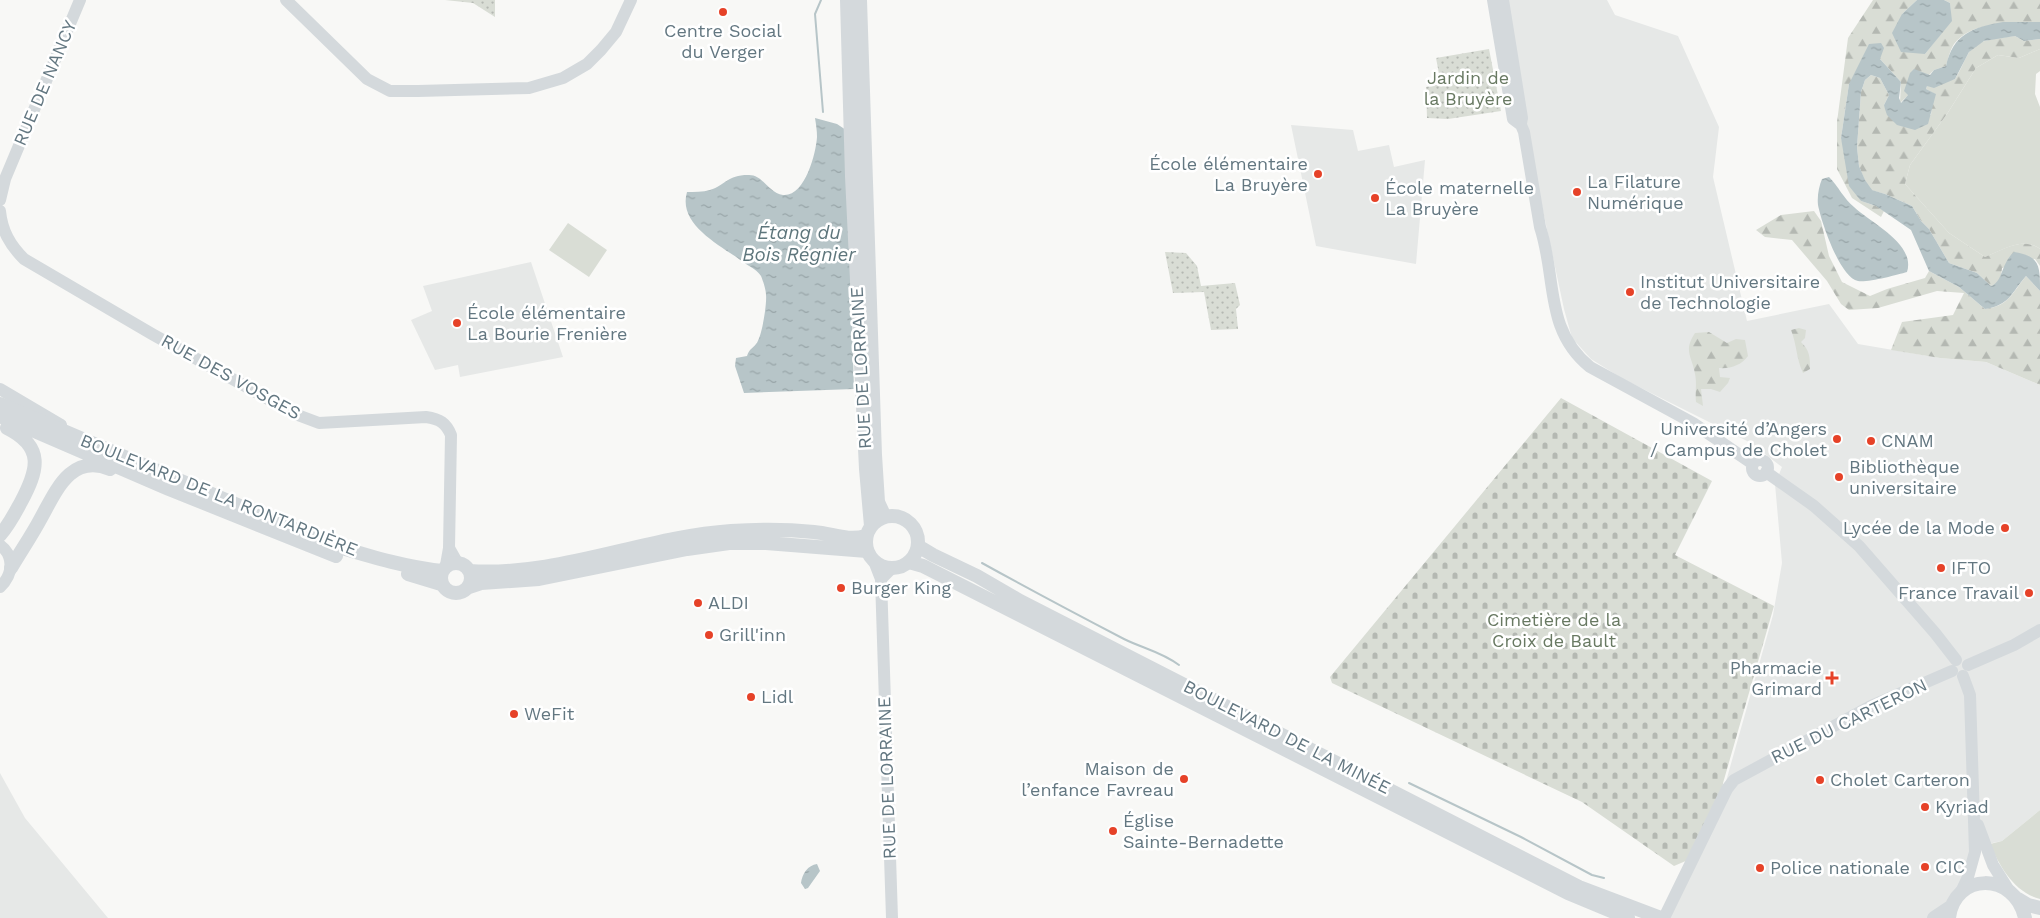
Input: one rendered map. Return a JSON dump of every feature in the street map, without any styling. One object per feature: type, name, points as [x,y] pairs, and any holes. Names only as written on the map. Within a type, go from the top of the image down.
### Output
[{"type":"main road","name":"RUE DE LORRAINE","points":[[847,0],[852,176],[869,531]]},
{"type":"main road","name":"RUE DE LORRAINE","points":[[860,0],[875,455],[878,502],[885,517]]},
{"type":"main road","name":"BOULEVARD DE LA RONTARDIÈRE","points":[[0,404],[329,544],[377,559],[422,569],[451,571]]},
{"type":"main road","name":"BOULEVARD DE LA RONTARDIÈRE","points":[[0,416],[324,553],[374,568],[486,572],[539,568],[728,531],[770,529],[816,532],[853,539],[869,531]]},
{"type":"main road","points":[[0,424],[23,436],[33,450],[35,464],[31,482],[14,516],[0,535]]},
{"type":"main road","points":[[11,568],[42,517],[57,487],[77,469],[91,466],[106,467],[145,483],[169,489]]},
{"type":"main road","points":[[469,587],[471,583],[451,571],[448,592],[453,594],[463,592],[469,587],[482,583],[539,579],[687,549],[728,543],[766,543],[871,556],[883,567],[892,568],[903,566],[909,562],[916,552],[918,537],[909,522],[894,516],[885,517],[869,531],[871,556]]},
{"type":"main road","name":"BOULEVARD DE LA MINÉE","points":[[918,546],[977,576],[1020,601],[1580,887],[1662,918]]},
{"type":"main road","name":"BOULEVARD DE LA MINÉE","points":[[909,562],[923,566],[1018,613],[1568,893],[1628,918]]},
{"type":"main road","points":[[1934,918],[1954,906],[1970,887],[1981,883],[1994,883],[2008,889],[2018,899],[2028,905],[2040,908]]},
{"type":"main road","points":[[2018,899],[2025,918]]},
{"type":"street","name":"RUE DE NANCY","points":[[0,195],[80,0]]},
{"type":"street","points":[[286,0],[367,79],[390,91],[418,91],[529,88],[563,78],[587,64],[601,50],[616,32],[631,0]]},
{"type":"street","points":[[1492,0],[1517,122],[1524,132],[1540,227],[1545,242],[1556,314],[1565,340],[1571,349],[1590,367],[1693,423],[1753,464],[1752,469],[1756,475],[1762,475],[1766,472],[1814,506],[1859,546],[1935,633],[1960,668],[1970,695],[1975,852],[1968,877],[1954,906]]},
{"type":"street","points":[[1503,0],[1522,118],[1517,122]]},
{"type":"street","points":[[0,195],[0,200]]},
{"type":"street","name":"RUE DES VOSGES","points":[[0,211],[4,232],[24,259],[152,334],[295,414],[319,423],[426,417],[435,418],[442,422],[447,426],[452,435],[449,548],[451,571]]},
{"type":"street","points":[[0,390],[89,442]]},
{"type":"street","points":[[0,545],[8,553],[11,568],[9,575],[0,587]]},
{"type":"street","name":"RUE DE LORRAINE","points":[[871,556],[882,579],[881,599],[892,918]]},
{"type":"street","points":[[882,579],[892,568]]},
{"type":"street","name":"RUE DU CARTERON","points":[[1662,918],[1727,789],[1734,780],[1871,706],[2014,646],[2040,630]]},
{"type":"street","points":[[1975,816],[1993,864],[2008,889]]},
{"type":"shaded area","points":[[1498,0],[1607,0],[1615,15],[1678,36],[1719,127],[1713,177],[1747,321],[1829,304],[1858,344],[1940,358],[1986,362],[2040,385],[2040,810],[2002,841],[1978,846],[1943,918],[1663,918],[1725,785],[1773,615],[1782,563],[1775,484],[1782,467],[1749,442],[1623,379],[1591,359],[1572,338],[1564,309]]},
{"type":"shaded area","points":[[1291,125],[1353,130],[1358,151],[1389,145],[1394,167],[1425,160],[1416,264],[1316,246]]},
{"type":"shaded area","points":[[531,262],[563,357],[460,377],[458,365],[435,370],[411,320],[432,311],[423,286]]},
{"type":"shaded area","points":[[0,773],[25,818],[108,918],[0,918]]},
{"type":"green space","points":[[445,0],[495,0],[495,17],[473,3]]},
{"type":"green space","points":[[1873,0],[1917,0],[1902,14],[1925,54],[1951,21],[1950,3],[1944,0],[2040,0],[2040,22],[1994,25],[1972,30],[1954,44],[1946,66],[1934,70],[1900,103],[1901,82],[1880,59],[1849,84],[1841,138],[1861,201],[1884,211],[1881,217],[1852,198],[1837,169],[1837,122],[1848,38]]},
{"type":"green space","points":[[2015,36],[2024,41],[2040,39],[2040,49],[2019,58],[1998,55],[1976,68],[1947,114],[1910,165],[1905,184],[1949,233],[1985,257],[2020,244],[2033,245],[2040,249],[2040,266],[2035,259],[2002,268],[2000,279],[1991,286],[1977,273],[1949,263],[1929,229],[1921,221],[1912,206],[1871,190],[1859,166],[1857,147],[1861,92],[1865,80],[1871,75],[1880,78],[1889,95],[1884,105],[1931,115],[1935,94],[1926,89],[1927,86],[1955,79],[1968,54],[1982,42]]},
{"type":"green space","name":"Jardin de la Bruyère","points":[[1489,49],[1501,111],[1448,119],[1427,118],[1426,87],[1441,84],[1436,58]]},
{"type":"green space","points":[[2040,49],[2040,71],[2036,74],[2035,94],[2040,107],[2040,249],[2033,245],[2020,244],[1985,257],[1949,233],[1905,184],[1910,165],[1947,114],[1976,68],[1998,55],[2019,58]]},
{"type":"green space","points":[[1814,211],[1821,221],[1829,256],[1842,282],[1870,296],[1925,278],[1929,271],[1959,287],[1985,309],[2005,302],[2026,276],[2040,291],[2040,385],[1986,362],[1940,358],[1891,350],[1902,322],[1953,315],[1964,293],[1937,291],[1878,308],[1849,310],[1841,304],[1827,281],[1792,240],[1765,237],[1756,230],[1781,215]]},
{"type":"green space","points":[[568,223],[607,250],[589,277],[549,250]]},
{"type":"green space","points":[[1165,252],[1186,253],[1197,266],[1201,286],[1235,283],[1240,305],[1236,309],[1238,329],[1211,330],[1204,292],[1173,293]]},
{"type":"green space","points":[[1799,328],[1806,330],[1805,338],[1801,342],[1808,351],[1810,361],[1810,369],[1803,373],[1791,330]]},
{"type":"green space","points":[[1709,332],[1727,343],[1736,339],[1745,340],[1748,356],[1735,366],[1719,368],[1720,377],[1730,378],[1728,383],[1720,392],[1711,389],[1701,389],[1703,406],[1696,402],[1696,377],[1689,349],[1691,339],[1695,333]]},
{"type":"green space","name":"Cimetière de la Croix de Bault","points":[[1561,398],[1712,481],[1675,555],[1774,606],[1719,797],[1688,860],[1674,866],[1582,802],[1332,683],[1330,677]]},
{"type":"green space","points":[[2040,810],[2040,899],[2031,896],[2015,885],[2003,870],[1990,844],[2002,841]]},
{"type":"water","points":[[1917,0],[1944,0],[1950,3],[1952,21],[1925,54],[1901,52],[1892,33],[1902,14]]},
{"type":"water","points":[[2003,22],[2040,22],[2040,39],[2024,41],[2015,36],[1984,41],[1969,52],[1955,79],[1934,88],[1927,86],[1926,89],[1936,94],[1928,124],[1915,130],[1897,125],[1887,115],[1884,105],[1889,95],[1880,78],[1871,75],[1865,80],[1861,92],[1857,147],[1859,166],[1872,190],[1912,206],[1921,221],[1929,229],[1949,263],[1977,273],[1991,286],[1998,281],[2007,261],[2014,252],[2029,256],[2034,260],[2039,269],[2040,291],[2026,276],[2005,301],[2000,305],[1985,309],[1959,287],[1929,271],[1911,230],[1876,206],[1861,201],[1849,186],[1841,138],[1849,84],[1869,44],[1881,43],[1884,48],[1880,59],[1901,82],[1899,98],[1901,103],[1908,95],[1904,91],[1910,73],[1914,69],[1930,75],[1934,70],[1946,66],[1949,55],[1959,39],[1982,26]]},
{"type":"water","name":"Étang du Bois Régnier","points":[[815,118],[837,124],[846,130],[854,389],[744,393],[735,366],[736,358],[747,356],[758,340],[766,305],[766,293],[761,276],[756,271],[715,243],[695,225],[689,215],[686,204],[687,192],[710,190],[731,178],[741,175],[753,175],[778,194],[791,194],[803,182],[812,163],[817,137]]},
{"type":"water","points":[[1829,177],[1850,204],[1899,243],[1905,252],[1908,262],[1907,272],[1868,281],[1858,281],[1851,278],[1832,248],[1818,205],[1818,191],[1822,179]]},
{"type":"water","points":[[817,864],[820,871],[808,888],[805,889],[801,883],[804,873],[808,868]]},
{"type":"waterway","points":[[821,0],[815,14],[823,112]]},
{"type":"waterway","points":[[982,563],[1124,639],[1159,653],[1179,665]]},
{"type":"waterway","points":[[1409,783],[1521,837],[1592,875],[1604,878]]},
{"type":"place","name":"Centre Social du Verger","points":[[723,12]]},
{"type":"place","name":"École élémentaire La Bruyère","points":[[1318,174]]},
{"type":"place","name":"La Filature Numérique","points":[[1577,192]]},
{"type":"place","name":"École maternelle La Bruyère","points":[[1375,198]]},
{"type":"place","name":"Institut Universitaire de Technologie","points":[[1630,292]]},
{"type":"place","name":"École élémentaire La Bourie Frenière","points":[[457,323]]},
{"type":"place","name":"Université d’Angers / Campus de Cholet","points":[[1837,439]]},
{"type":"place","name":"CNAM","points":[[1871,441]]},
{"type":"place","name":"Bibliothèque universitaire","points":[[1839,477]]},
{"type":"place","name":"Lycée de la Mode","points":[[2005,528]]},
{"type":"place","name":"IFTO","points":[[1941,568]]},
{"type":"place","name":"Burger King","points":[[841,588]]},
{"type":"place","name":"France Travail","points":[[2029,593]]},
{"type":"place","name":"ALDI","points":[[698,603]]},
{"type":"place","name":"Grill'inn","points":[[709,635]]},
{"type":"place","name":"Pharmacie Grimard","points":[[1832,678]]},
{"type":"place","name":"Lidl","points":[[751,697]]},
{"type":"place","name":"WeFit","points":[[514,714]]},
{"type":"place","name":"Maison de l’enfance Favreau","points":[[1184,779]]},
{"type":"place","name":"Cholet Carteron","points":[[1820,780]]},
{"type":"place","name":"Kyriad","points":[[1925,807]]},
{"type":"place","name":"Église Sainte-Bernadette","points":[[1113,831]]},
{"type":"place","name":"CIC","points":[[1925,867]]},
{"type":"place","name":"Police nationale","points":[[1760,868]]}]
